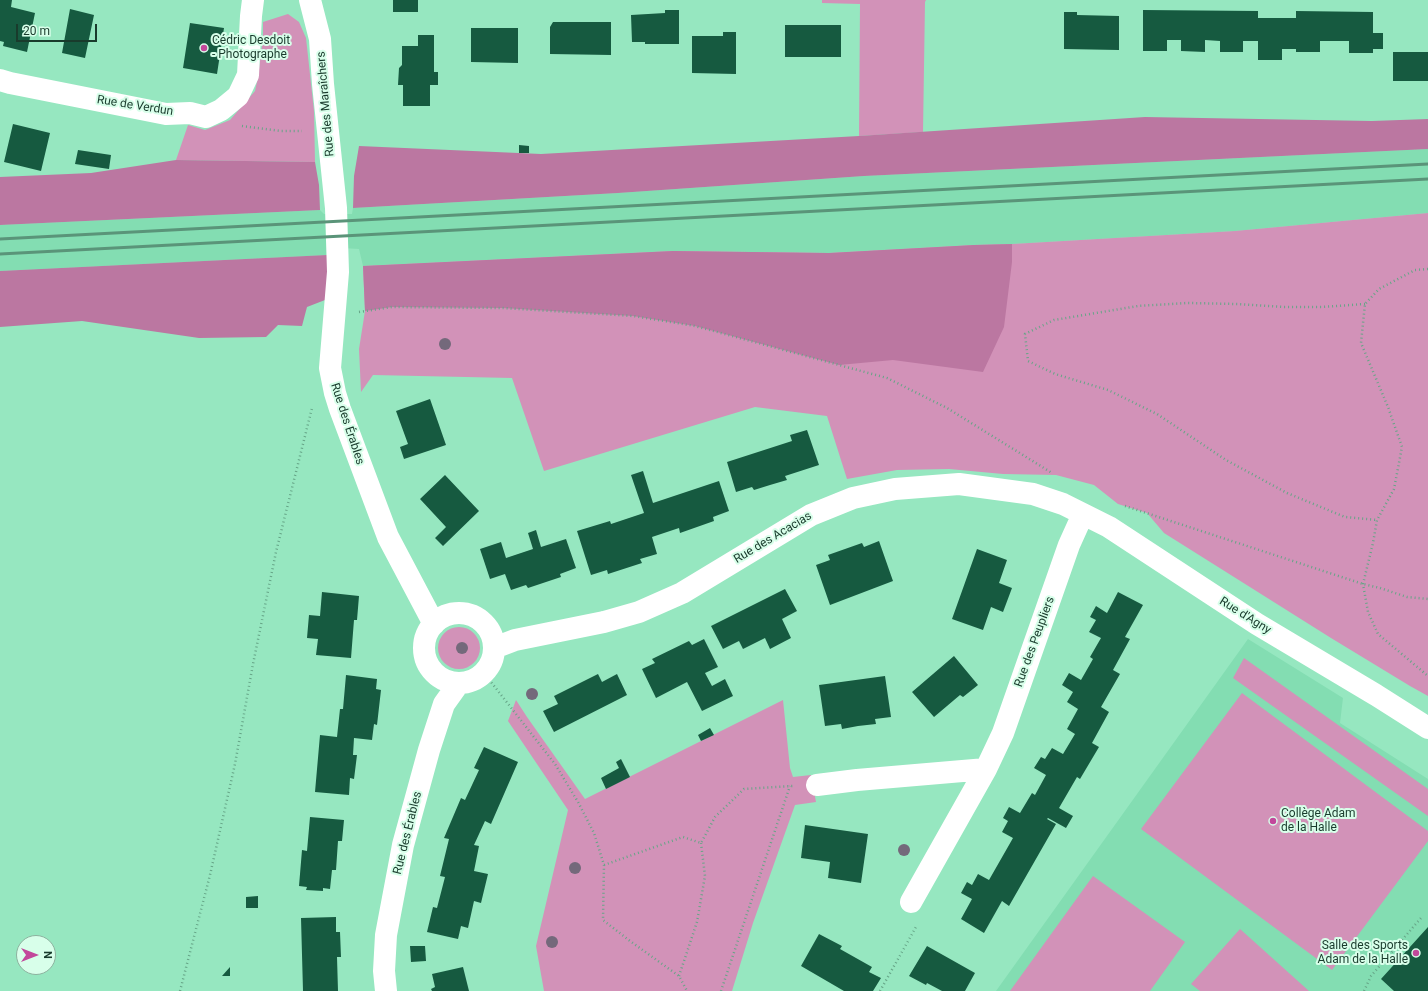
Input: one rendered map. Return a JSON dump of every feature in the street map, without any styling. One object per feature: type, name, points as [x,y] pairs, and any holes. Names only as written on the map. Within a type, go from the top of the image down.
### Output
[{"type":"street","name":"Rue de Verdun","points":[[0,80],[10,84],[166,114],[190,113],[206,117],[221,110],[238,96],[248,75],[253,0]]},
{"type":"street","name":"Rue des Maraîchers","points":[[310,0],[320,39],[327,131],[336,208]]},
{"type":"street","name":"Rue des Érables","points":[[336,208],[338,272],[330,368],[332,383],[346,427],[388,537],[434,624]]},
{"type":"street","name":"Rue des Acacias","points":[[494,648],[515,640],[604,622],[638,612],[682,593],[811,515],[853,498],[895,489],[959,484],[1033,494],[1063,504]]},
{"type":"street","name":"Rue d'Agny","points":[[1063,504],[1109,527],[1257,624],[1428,728]]},
{"type":"street","name":"Rue des Peupliers","points":[[911,902],[986,769],[1002,733],[1082,514]]},
{"type":"street","points":[[459,613],[468,614],[484,623],[493,638],[494,648],[492,661],[484,673],[472,681],[459,683],[441,679],[434,673],[427,661],[424,648],[425,639],[434,624],[441,618],[450,614],[459,613]]},
{"type":"street","name":"Rue des Érables","points":[[386,991],[384,971],[386,935],[403,845],[429,750],[444,704],[459,683]]},
{"type":"street","points":[[817,785],[949,771],[986,769]]},
{"type":"path","points":[[237,125],[281,131],[327,131]]},
{"type":"path","points":[[1428,269],[1415,270],[1379,289],[1365,304],[1361,343],[1388,407],[1402,447],[1394,489],[1377,520],[1373,544],[1363,584],[1368,612],[1378,634],[1428,676]]},
{"type":"path","points":[[1365,304],[1322,307],[1187,303],[1138,306],[1054,320],[1024,334],[1028,361],[1055,374],[1108,390],[1157,414],[1226,460],[1286,493],[1345,517],[1377,520]]},
{"type":"path","points":[[335,313],[392,307],[503,308],[633,316],[695,326],[888,378],[947,408],[1056,475]]},
{"type":"path","points":[[180,991],[210,875],[234,771],[253,664],[276,552],[316,390],[332,383]]},
{"type":"path","points":[[1082,514],[1118,504],[1363,584],[1407,597],[1428,599]]},
{"type":"path","points":[[484,673],[555,764],[578,802],[594,833],[604,865],[604,920],[630,941],[679,976],[687,991]]},
{"type":"path","points":[[679,976],[697,922],[705,876],[700,843],[715,817],[744,789],[817,785]]},
{"type":"path","points":[[721,991],[790,786]]},
{"type":"path","points":[[604,865],[684,837],[700,843]]},
{"type":"path","points":[[880,991],[919,922],[911,902]]},
{"type":"path","points":[[1364,991],[1371,976],[1421,918]]},
{"type":"shaded area","points":[[822,0],[926,0],[923,132],[859,136],[860,4],[822,3]]},
{"type":"shaded area","points":[[288,14],[299,22],[306,38],[314,111],[315,162],[176,160],[188,125],[205,130],[230,120],[255,91],[263,38],[263,22]]},
{"type":"shaded area","points":[[1145,117],[1372,121],[1428,119],[1428,149],[864,176],[618,193],[353,208],[354,176],[359,146],[541,154],[859,136]]},
{"type":"shaded area","points":[[1428,149],[1428,213],[1235,231],[829,253],[673,251],[363,266],[359,249],[342,248],[327,255],[0,271],[0,225],[320,210],[324,214],[352,214],[353,208],[618,193],[864,176]]},
{"type":"shaded area","points":[[176,160],[315,162],[319,185],[320,210],[0,225],[0,177],[91,173]]},
{"type":"shaded area","points":[[1428,213],[1428,696],[1331,638],[1164,533],[1147,513],[1118,504],[1094,485],[1056,475],[1003,474],[949,469],[897,470],[847,479],[827,416],[755,407],[544,471],[512,378],[373,375],[361,392],[359,349],[365,311],[363,266],[673,251],[829,253],[1012,244],[1235,231]]},
{"type":"shaded area","points":[[1012,244],[1012,262],[1004,327],[983,372],[893,360],[839,365],[695,326],[633,316],[503,308],[392,307],[365,311],[363,266],[673,251],[829,253]]},
{"type":"shaded area","points":[[327,255],[328,281],[325,300],[307,307],[302,326],[278,325],[266,337],[199,338],[82,321],[0,327],[0,271]]},
{"type":"shaded area","points":[[455,627],[463,627],[471,630],[477,636],[480,648],[477,660],[471,666],[463,669],[455,669],[447,666],[441,660],[438,652],[438,644],[441,636],[447,630]]},
{"type":"shaded area","name":"Collège Adam de la Halle","points":[[1248,639],[1343,698],[1340,723],[1428,779],[1428,991],[996,991]]},
{"type":"shaded area","points":[[1244,658],[1428,789],[1428,816],[1233,678]]},
{"type":"shaded area","points":[[1242,693],[1428,831],[1428,841],[1332,970],[1141,829]]},
{"type":"shaded area","points":[[516,700],[585,799],[783,700],[790,768],[793,777],[811,775],[816,802],[795,805],[753,923],[732,991],[544,991],[536,946],[568,810],[508,721]]},
{"type":"shaded area","points":[[1093,876],[1185,942],[1150,991],[1010,991]]},
{"type":"shaded area","points":[[1240,929],[1309,991],[1200,991],[1191,984]]},
{"type":"building","points":[[0,0],[12,0],[11,7],[35,13],[27,52],[3,46],[4,42],[0,41]]},
{"type":"building","points":[[393,0],[418,0],[418,12],[393,12]]},
{"type":"building","points":[[70,9],[94,15],[85,58],[62,53]]},
{"type":"building","points":[[665,10],[679,10],[679,44],[645,44],[645,42],[632,42],[631,15],[665,13]]},
{"type":"building","points":[[1143,10],[1258,11],[1258,18],[1296,18],[1296,11],[1373,12],[1373,33],[1383,33],[1383,49],[1373,49],[1373,53],[1349,53],[1349,41],[1320,41],[1320,52],[1296,52],[1296,49],[1282,49],[1282,60],[1258,60],[1258,41],[1243,41],[1243,52],[1220,52],[1220,41],[1205,40],[1205,52],[1181,51],[1181,40],[1167,40],[1167,51],[1143,51]]},
{"type":"building","points":[[1064,12],[1077,12],[1077,15],[1119,16],[1119,50],[1064,49]]},
{"type":"building","points":[[553,22],[611,22],[611,55],[550,54],[550,27]]},
{"type":"building","name":"Cédric Desdoit - Photographe","points":[[190,23],[224,28],[217,74],[183,68]]},
{"type":"building","points":[[785,25],[841,25],[841,57],[785,57]]},
{"type":"building","points":[[471,28],[518,28],[518,63],[471,62]]},
{"type":"building","points":[[723,32],[736,32],[736,74],[692,73],[692,36],[723,36]]},
{"type":"building","points":[[418,35],[434,35],[434,72],[438,72],[438,85],[430,85],[430,106],[403,106],[403,85],[398,85],[399,68],[402,65],[402,46],[418,46]]},
{"type":"building","points":[[1393,52],[1428,52],[1428,81],[1393,81]]},
{"type":"building","points":[[13,124],[50,133],[41,171],[4,162]]},
{"type":"building","points":[[519,145],[529,146],[529,153],[519,153]]},
{"type":"building","points":[[78,150],[111,155],[109,169],[75,164]]},
{"type":"building","points":[[430,399],[446,445],[404,459],[400,447],[408,444],[396,411]]},
{"type":"building","points":[[807,430],[819,465],[785,476],[787,480],[754,490],[752,487],[736,492],[727,462],[792,441],[790,435]]},
{"type":"building","points":[[643,471],[653,503],[719,481],[729,511],[713,517],[714,521],[680,533],[679,528],[652,537],[657,554],[640,559],[642,563],[608,574],[607,570],[591,575],[577,531],[610,521],[611,524],[644,513],[631,475]]},
{"type":"building","points":[[445,475],[479,511],[443,546],[435,538],[446,527],[420,499]]},
{"type":"building","points":[[536,530],[541,547],[566,539],[576,568],[560,574],[561,577],[528,588],[526,585],[511,590],[505,574],[490,579],[480,549],[501,542],[506,558],[533,549],[528,533]]},
{"type":"building","points":[[879,541],[893,581],[830,605],[816,565],[830,560],[828,555],[862,543],[864,547]]},
{"type":"building","points":[[977,549],[1007,560],[999,583],[1012,588],[1003,612],[991,607],[983,630],[952,619]]},
{"type":"building","points":[[785,589],[797,611],[782,619],[791,638],[770,649],[765,638],[743,649],[739,641],[723,649],[711,626]]},
{"type":"building","points":[[322,592],[359,596],[357,620],[354,620],[351,658],[316,655],[318,639],[307,638],[309,615],[320,616]]},
{"type":"building","points":[[1118,592],[1143,605],[1125,637],[1130,639],[1113,670],[1120,674],[1101,707],[1109,712],[1092,743],[1099,747],[1080,779],[1077,777],[1059,808],[1073,816],[1066,828],[1048,818],[1047,819],[1056,824],[1009,906],[1002,901],[984,933],[961,919],[972,899],[961,893],[967,882],[972,885],[978,874],[989,880],[1013,838],[1002,832],[1008,821],[1003,818],[1009,807],[1020,813],[1032,793],[1035,795],[1046,775],[1034,768],[1041,757],[1045,759],[1052,748],[1063,754],[1075,734],[1067,729],[1078,709],[1067,702],[1073,692],[1062,685],[1069,673],[1081,680],[1093,659],[1090,657],[1101,638],[1089,632],[1096,620],[1090,617],[1096,606],[1107,613]]},
{"type":"building","points":[[704,639],[718,667],[705,673],[712,686],[725,679],[733,696],[702,711],[687,682],[656,698],[642,669],[655,663],[652,659],[689,641],[692,645]]},
{"type":"building","points":[[954,656],[978,685],[963,697],[960,695],[934,717],[912,692]]},
{"type":"building","points":[[598,674],[602,682],[617,674],[627,695],[554,732],[543,711],[558,704],[554,696]]},
{"type":"building","points":[[346,675],[377,679],[376,689],[381,690],[377,725],[374,724],[372,740],[354,738],[353,755],[357,755],[354,779],[350,778],[349,795],[315,792],[320,735],[337,737],[340,709],[343,709]]},
{"type":"building","points":[[885,676],[891,717],[875,719],[876,724],[842,729],[841,724],[825,726],[819,685]]},
{"type":"building","points":[[710,728],[714,735],[701,741],[698,735]]},
{"type":"building","points":[[484,747],[518,762],[491,824],[485,821],[474,845],[479,846],[474,871],[488,874],[481,903],[474,901],[468,928],[461,926],[458,939],[427,932],[433,907],[437,908],[445,877],[440,876],[449,839],[444,838],[461,798],[465,800],[479,770],[474,768]]},
{"type":"building","points":[[621,759],[630,777],[606,789],[601,778],[619,768],[616,762]]},
{"type":"building","points":[[310,817],[344,820],[342,841],[338,841],[336,870],[332,870],[330,889],[323,888],[323,891],[306,890],[307,887],[299,886],[302,850],[307,851]]},
{"type":"building","points":[[805,825],[868,834],[861,883],[828,878],[830,862],[801,858]]},
{"type":"building","points":[[258,896],[258,908],[246,908],[246,897]]},
{"type":"building","points":[[336,917],[336,932],[340,932],[341,957],[337,957],[338,991],[303,991],[301,918]]},
{"type":"building","name":"Salle des Sports Adam de la Halle","points":[[1428,927],[1428,991],[1394,991],[1381,979]]},
{"type":"building","points":[[819,934],[842,946],[840,949],[872,967],[869,972],[881,978],[873,991],[844,991],[801,966]]},
{"type":"building","points":[[410,946],[425,946],[426,961],[411,962]]},
{"type":"building","points":[[927,946],[975,973],[965,991],[942,991],[909,976]]},
{"type":"building","points":[[230,967],[230,976],[222,976]]},
{"type":"building","points":[[463,967],[469,991],[432,991],[431,989],[435,987],[432,974]]},
{"type":"railway","points":[[0,239],[1428,164]]},
{"type":"railway","points":[[0,254],[1428,179]]},
{"type":"place","name":"Cédric Desdoit - Photographe","points":[[204,48]]},
{"type":"place","name":"Collège Adam de la Halle","points":[[1273,821]]},
{"type":"place","name":"Salle des Sports Adam de la Halle","points":[[1416,953]]}]
